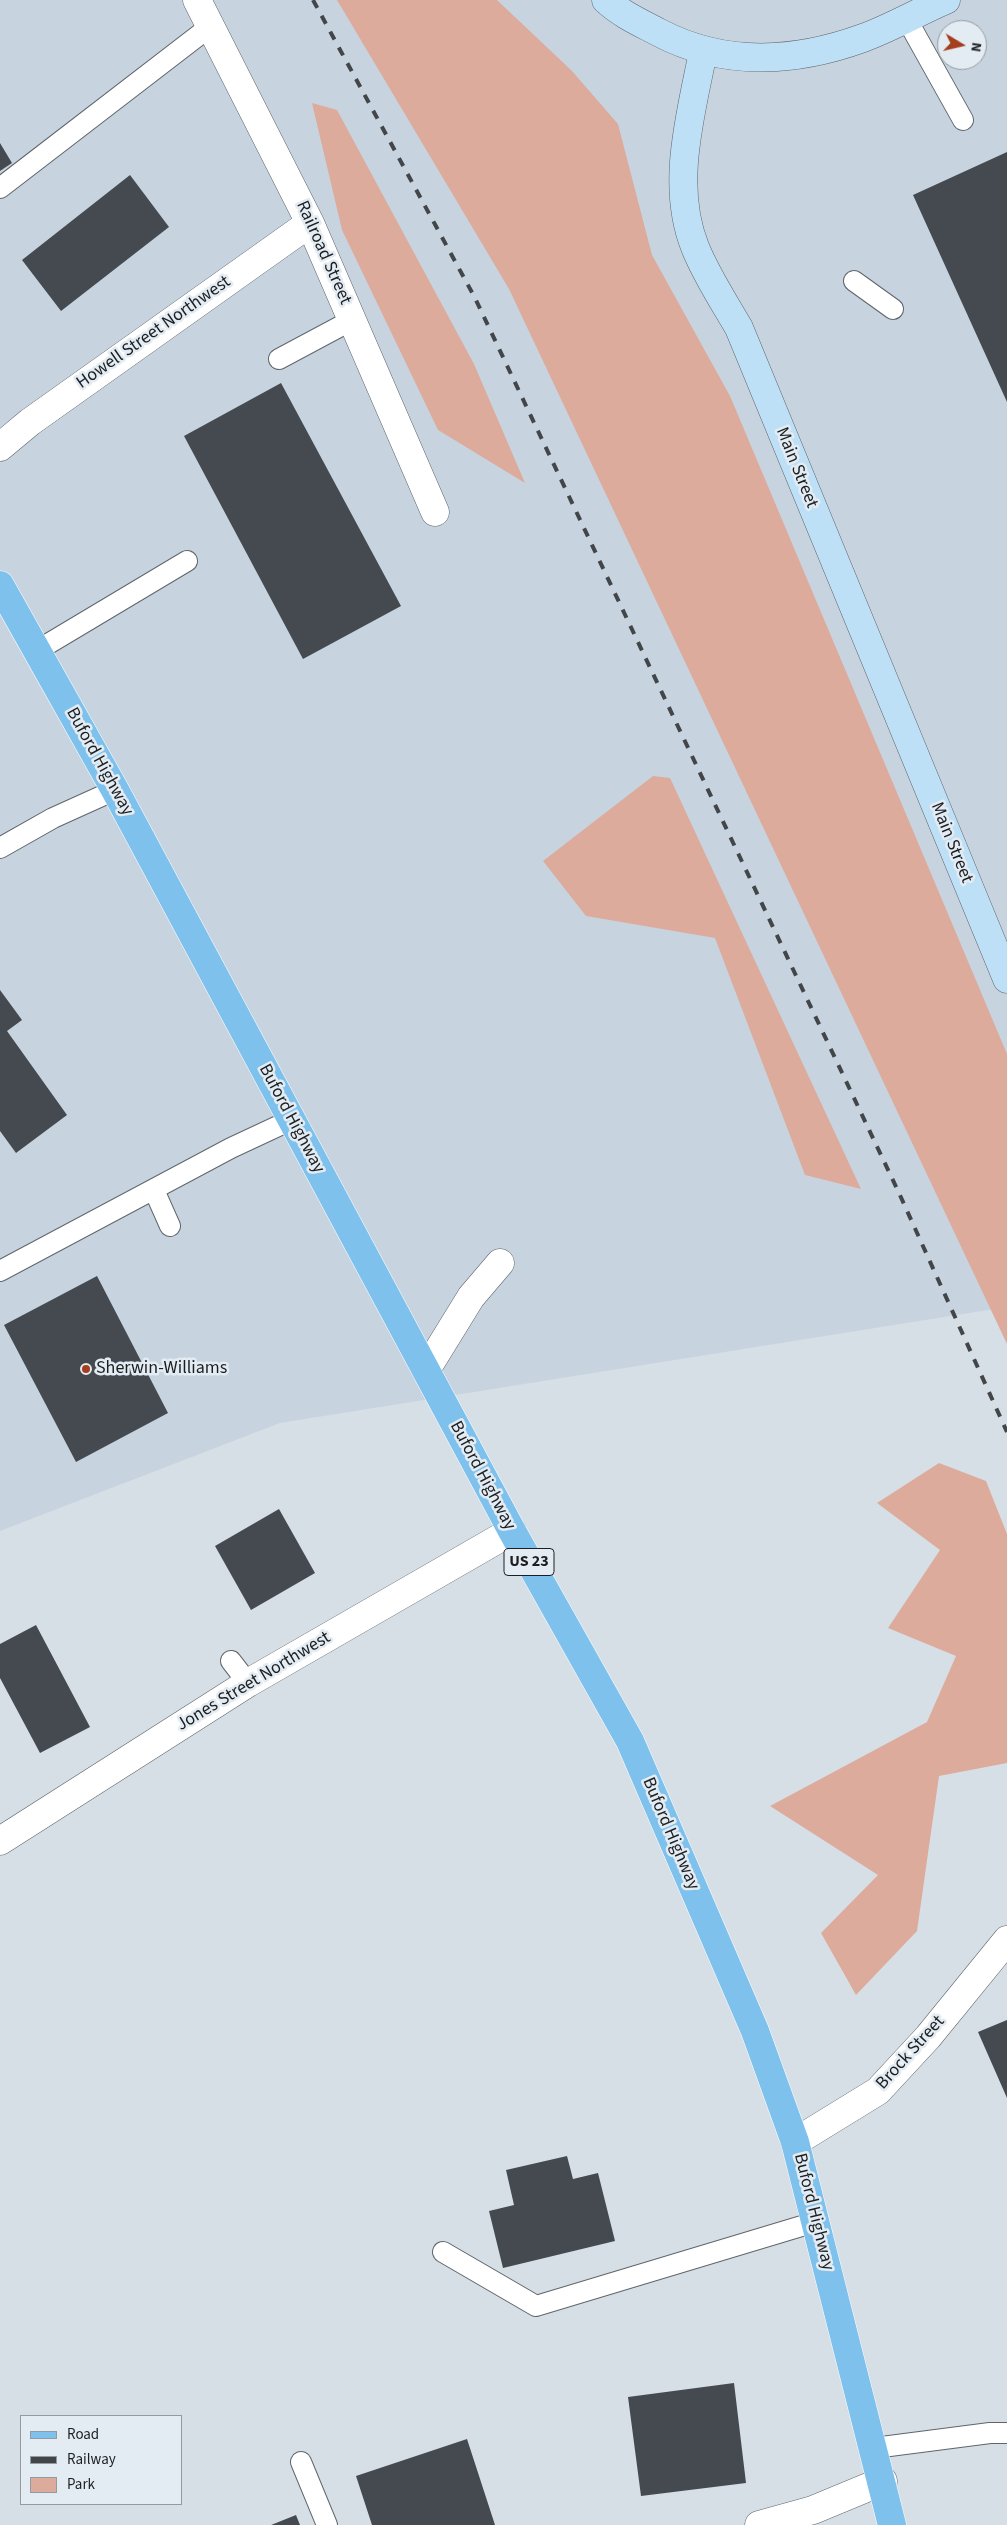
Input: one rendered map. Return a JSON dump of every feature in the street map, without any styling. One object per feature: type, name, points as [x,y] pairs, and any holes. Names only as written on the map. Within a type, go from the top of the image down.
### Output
[{"type":"main road","name":"Buford Highway","points":[[4,600],[38,650],[115,790],[512,1531],[630,1741],[755,2031],[794,2142],[874,2448],[892,2525]]},
{"type":"street","name":"Railroad Street","points":[[197,0],[212,25],[310,222],[435,512]]},
{"type":"street","points":[[606,0],[618,11],[670,38],[703,52],[765,59],[810,53],[864,38],[946,0]]},
{"type":"street","name":"Main Street","points":[[703,52],[688,128],[683,176],[686,216],[695,248],[739,328],[1007,979]]},
{"type":"street","name":"Howell Street Northwest","points":[[0,447],[30,422],[310,222]]},
{"type":"street","points":[[426,1370],[471,1297],[500,1263]]},
{"type":"street","name":"Jones Street Northwest","points":[[0,1841],[248,1683],[512,1531]]},
{"type":"street","name":"Brock Street","points":[[794,2142],[878,2091],[928,2037],[1007,1940]]},
{"type":"street","points":[[759,2525],[813,2510],[882,2481]]},
{"type":"lane","points":[[906,18],[963,120]]},
{"type":"lane","points":[[0,188],[212,25]]},
{"type":"lane","points":[[854,281],[893,309]]},
{"type":"lane","points":[[279,358],[352,320]]},
{"type":"lane","points":[[38,650],[187,561]]},
{"type":"lane","points":[[0,848],[53,818],[115,790]]},
{"type":"lane","points":[[0,1270],[231,1148],[291,1120]]},
{"type":"lane","points":[[154,1190],[170,1226]]},
{"type":"lane","points":[[231,1661],[248,1683]]},
{"type":"lane","points":[[443,2252],[536,2306],[815,2222]]},
{"type":"lane","points":[[874,2448],[990,2433],[1007,2433]]},
{"type":"lane","points":[[301,2462],[327,2525]]},
{"type":"shaded area","points":[[0,0],[1007,0],[1007,1307],[280,1423],[0,1531]]},
{"type":"green space","points":[[337,0],[497,0],[572,71],[618,124],[652,255],[730,396],[1007,1054],[1007,1344],[509,289]]},
{"type":"green space","points":[[312,103],[337,110],[474,364],[525,483],[438,430],[342,230]]},
{"type":"green space","points":[[653,776],[670,778],[861,1189],[805,1175],[715,938],[586,916],[543,861]]},
{"type":"green space","points":[[939,1463],[986,1481],[1007,1534],[1007,1763],[939,1776],[917,1931],[856,1995],[821,1933],[878,1875],[770,1806],[927,1722],[956,1656],[888,1628],[940,1550],[877,1503]]},
{"type":"building","points":[[0,143],[12,163],[0,171]]},
{"type":"building","points":[[1007,152],[1007,402],[913,195]]},
{"type":"building","points":[[130,175],[169,227],[61,311],[22,260]]},
{"type":"building","points":[[281,383],[401,606],[303,659],[184,436]]},
{"type":"building","points":[[0,990],[22,1020],[7,1031],[67,1115],[16,1153],[0,1131]]},
{"type":"building","name":"Sherwin-Williams","points":[[97,1276],[168,1413],[76,1462],[4,1325]]},
{"type":"building","points":[[279,1509],[315,1573],[251,1610],[215,1546]]},
{"type":"building","points":[[36,1625],[90,1727],[40,1753],[0,1678],[0,1644]]},
{"type":"building","points":[[1007,2020],[1007,2098],[978,2032]]},
{"type":"building","points":[[567,2156],[573,2179],[598,2173],[615,2241],[503,2268],[489,2211],[514,2205],[506,2170]]},
{"type":"building","points":[[734,2383],[746,2483],[641,2496],[628,2397]]},
{"type":"building","points":[[467,2439],[495,2525],[372,2525],[356,2476]]},
{"type":"building","points":[[296,2515],[300,2525],[271,2525]]},
{"type":"railway","points":[[313,0],[475,298],[899,1193],[1007,1432]]},
{"type":"place","name":"Sherwin-Williams","points":[[86,1369]]}]
